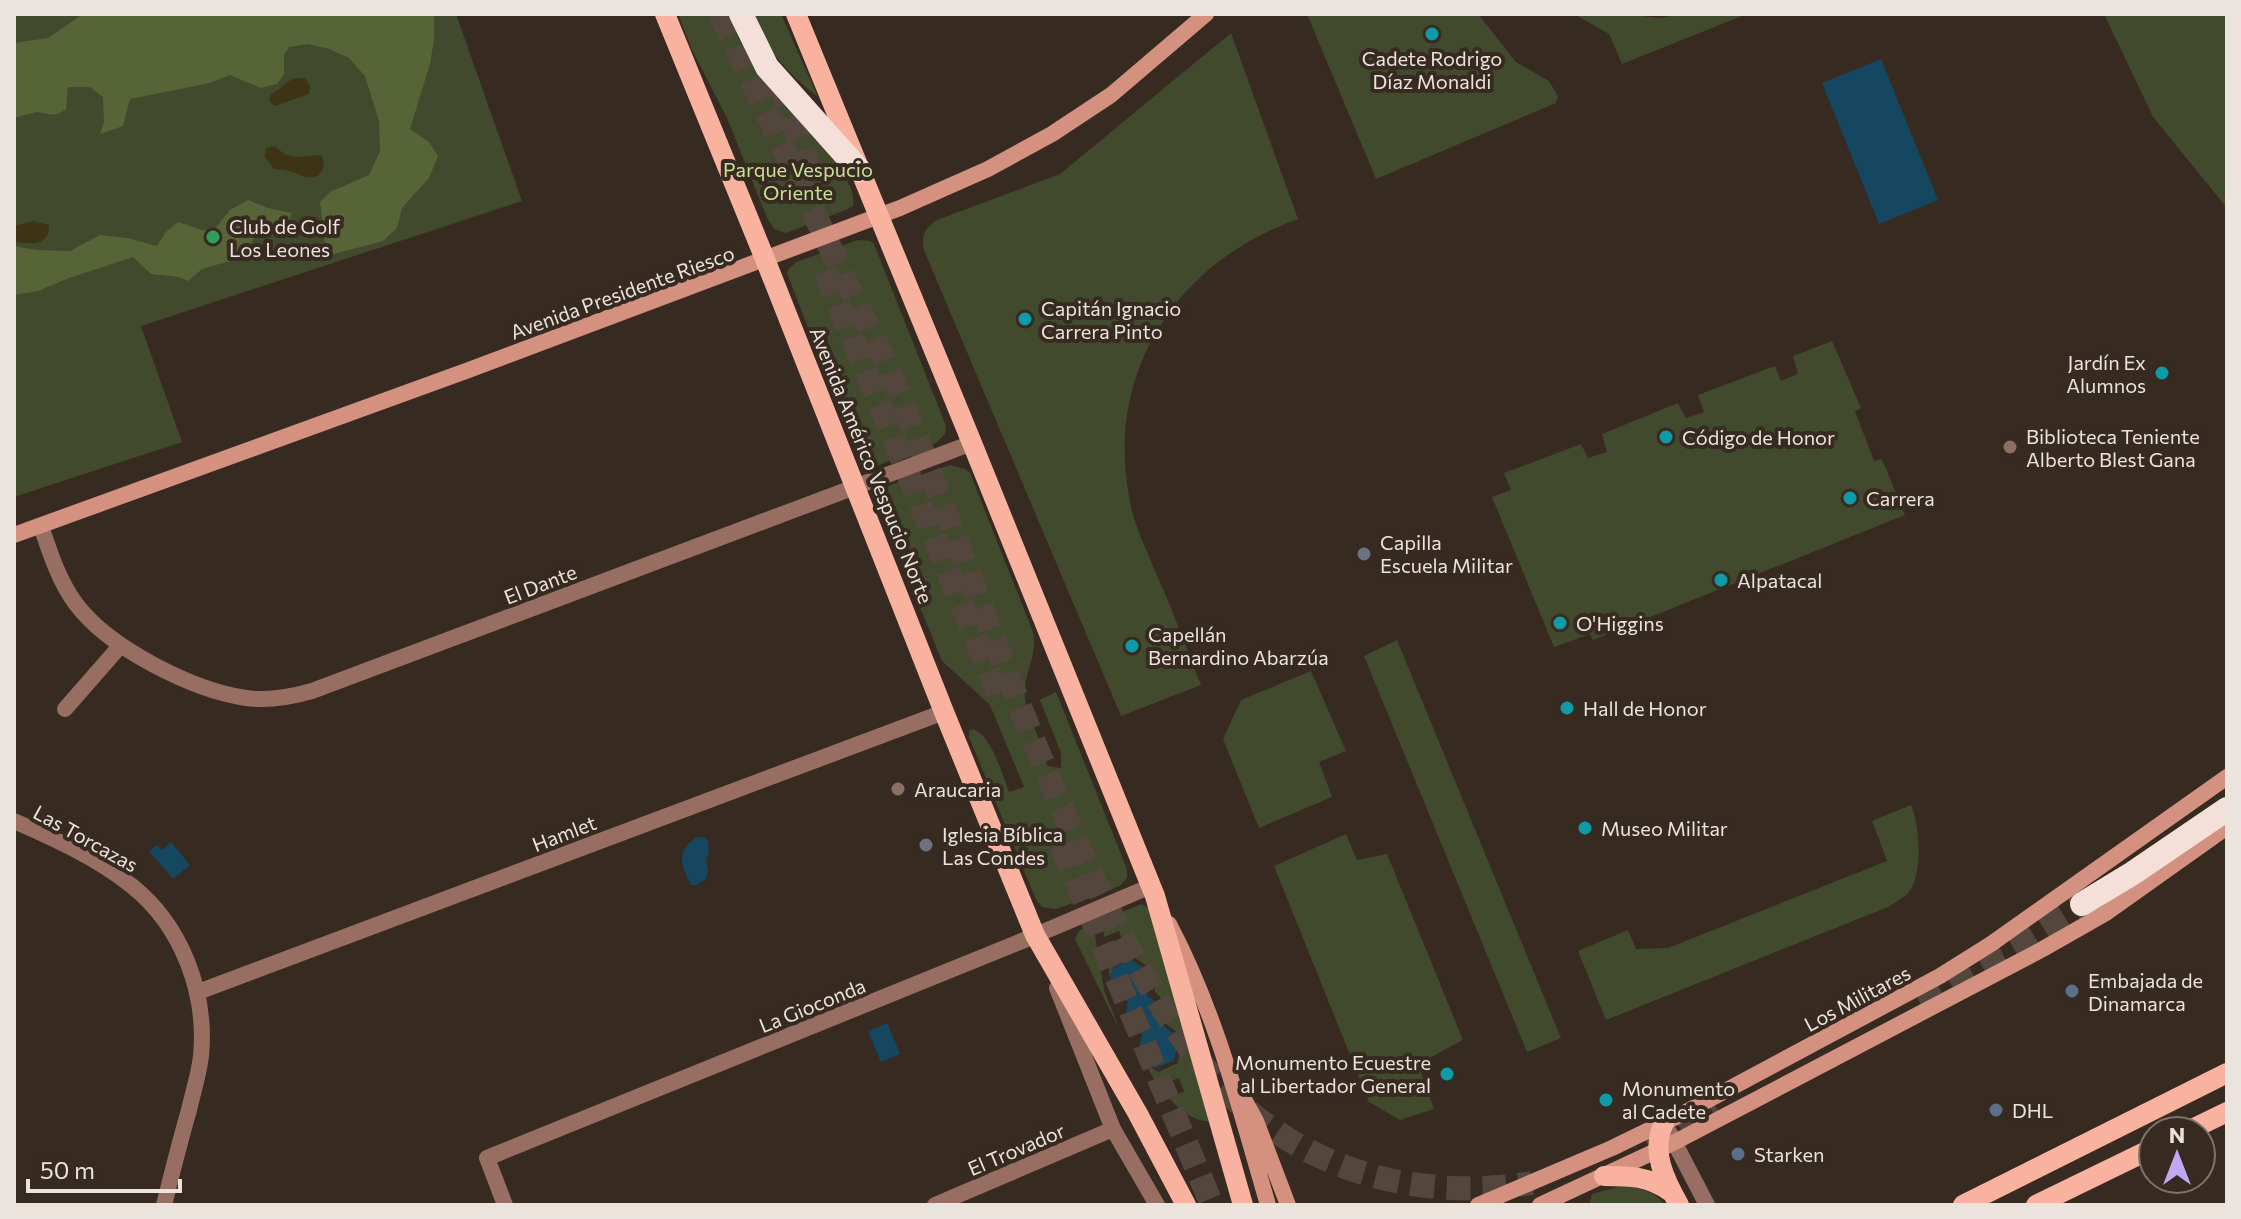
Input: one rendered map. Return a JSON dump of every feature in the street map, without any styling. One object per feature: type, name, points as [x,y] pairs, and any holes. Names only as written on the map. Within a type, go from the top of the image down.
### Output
[{"type":"highway","points":[[741,14],[767,67],[859,170]]},
{"type":"highway","points":[[2082,904],[2227,809]]},
{"type":"main road","name":"Avenida Américo Vespucio Norte","points":[[665,14],[1035,935],[1138,1114],[1186,1205]]},
{"type":"main road","points":[[796,14],[1153,891],[1200,988],[1232,1078],[1268,1205]]},
{"type":"main road","name":"Avenida Presidente Riesco","points":[[14,535],[878,217],[988,169],[1052,134],[1111,95],[1206,14]]},
{"type":"main road","name":"Los Militares","points":[[1478,1205],[1664,1123],[1968,960],[2227,777]]},
{"type":"main road","points":[[1540,1205],[1666,1147],[2064,937],[2106,913],[2227,827]]},
{"type":"main road","points":[[1153,891],[1243,1205]]},
{"type":"main road","points":[[1963,1205],[2227,1073]]},
{"type":"main road","points":[[1232,1078],[1256,1121],[1288,1205]]},
{"type":"main road","points":[[1664,1123],[1657,1141],[1666,1147],[1675,1198]]},
{"type":"main road","points":[[2036,1205],[2137,1156]]},
{"type":"main road","points":[[1604,1176],[1651,1180],[1675,1198]]},
{"type":"street","name":"El Dante","points":[[41,526],[58,574],[76,604],[104,633],[169,671],[212,689],[246,698],[264,699],[297,695],[972,443]]},
{"type":"street","points":[[65,709],[121,645]]},
{"type":"street","name":"Hamlet","points":[[198,992],[944,712]]},
{"type":"street","name":"Las Torcazas","points":[[14,821],[73,848],[134,888],[163,919],[189,965],[201,1013],[201,1057],[164,1205]]},
{"type":"street","name":"La Gioconda","points":[[505,1205],[487,1158],[1035,935],[1153,891]]},
{"type":"street","name":"Avenida Américo Vespucio Norte","points":[[1035,935],[1113,1129],[1157,1205]]},
{"type":"street","name":"El Trovador","points":[[935,1205],[1113,1129]]},
{"type":"street","points":[[1666,1147],[1707,1205]]},
{"type":"green space","name":"Club de Golf Los Leones","points":[[14,14],[456,14],[522,201],[141,326],[182,442],[14,497]]},
{"type":"green space","points":[[83,14],[434,14],[430,64],[410,129],[429,142],[438,156],[429,178],[402,208],[397,228],[383,241],[330,253],[325,243],[320,202],[330,192],[369,175],[380,151],[379,121],[365,76],[349,58],[308,44],[289,47],[284,55],[284,74],[277,84],[261,88],[230,75],[210,83],[130,99],[123,126],[100,134],[104,122],[103,97],[90,87],[68,87],[66,110],[54,115],[37,112],[14,118],[14,43],[48,38]]},
{"type":"green space","name":"Parque Vespucio Oriente","points":[[678,14],[727,14],[764,80],[819,140],[845,175],[852,192],[853,206],[786,233],[774,229]]},
{"type":"green space","points":[[751,14],[781,14],[818,97],[779,60]]},
{"type":"green space","points":[[1307,14],[1478,14],[1516,62],[1549,81],[1558,96],[1556,103],[1376,179]]},
{"type":"green space","points":[[1574,14],[1660,18],[1682,14],[1747,14],[1622,64],[1609,34]]},
{"type":"green space","points":[[2104,14],[2227,14],[2227,208],[2153,117]]},
{"type":"green space","points":[[1231,33],[1298,219],[1256,238],[1218,262],[1186,292],[1160,326],[1141,364],[1129,405],[1125,449],[1129,496],[1140,534],[1201,685],[1121,716],[923,248],[923,239],[927,229],[937,220],[1060,174]]},
{"type":"green space","points":[[248,200],[292,213],[287,225],[260,230],[248,247],[230,261],[202,269],[188,281],[151,274],[133,257],[38,291],[14,295],[14,246],[70,251],[100,235],[157,246],[166,232],[178,222],[202,230],[214,230],[230,210]]},
{"type":"green space","points":[[858,240],[874,244],[946,426],[945,434],[936,443],[868,467],[858,458],[787,273],[796,262]]},
{"type":"green space","points":[[1832,341],[1861,408],[1855,411],[1874,461],[1882,459],[1905,515],[1593,640],[1590,634],[1554,647],[1492,497],[1511,490],[1504,473],[1581,444],[1588,458],[1607,452],[1602,434],[1678,403],[1686,418],[1704,412],[1698,395],[1775,366],[1781,381],[1798,374],[1793,356]]},
{"type":"green space","points":[[950,465],[970,473],[1033,632],[1034,649],[1025,686],[1026,703],[1047,766],[1061,768],[1061,753],[1040,700],[1056,692],[1127,869],[1127,878],[1120,886],[1056,909],[1042,907],[1036,900],[969,737],[972,729],[985,738],[1009,792],[1024,787],[990,705],[942,661],[879,507],[882,490],[888,486]]},
{"type":"green space","points":[[1397,640],[1561,1038],[1527,1052],[1364,656]]},
{"type":"green space","points":[[1311,671],[1346,751],[1319,762],[1332,797],[1259,828],[1223,739],[1241,700]]},
{"type":"green space","points":[[1911,805],[1918,836],[1918,862],[1913,884],[1902,898],[1888,907],[1606,1020],[1578,951],[1628,930],[1636,949],[1668,948],[1887,861],[1872,821]]},
{"type":"green space","points":[[1346,834],[1357,860],[1387,854],[1463,1040],[1418,1064],[1434,1109],[1400,1120],[1369,1102],[1274,866]]},
{"type":"green space","points":[[1142,904],[1150,909],[1211,1121],[1194,1118],[1178,1107],[1170,1099],[1184,1091],[1179,1078],[1158,1086],[1144,1062],[1158,1072],[1178,1063],[1182,1036],[1166,1024],[1169,1006],[1155,992],[1155,972],[1135,958],[1113,967],[1110,979],[1106,951],[1123,942],[1119,931],[1104,937],[1103,920]]},
{"type":"green space","points":[[1093,923],[1104,990],[1120,1031],[1075,939],[1079,931]]},
{"type":"green space","points":[[1621,1186],[1645,1191],[1666,1205],[1589,1205],[1592,1194]]},
{"type":"sand","points":[[296,78],[305,78],[310,86],[309,94],[275,106],[269,101],[271,94]]},
{"type":"sand","points":[[274,146],[286,155],[321,155],[323,168],[318,176],[310,177],[274,169],[265,157],[266,148]]},
{"type":"sand","points":[[34,221],[49,225],[49,232],[43,240],[32,243],[14,241],[14,226]]},
{"type":"water","points":[[1881,59],[1938,200],[1879,224],[1822,83]]},
{"type":"water","points":[[697,837],[708,840],[708,872],[706,879],[691,885],[682,859],[685,848]]},
{"type":"water","points":[[171,842],[190,865],[173,879],[149,851],[157,845],[162,850]]},
{"type":"water","points":[[1132,960],[1151,974],[1147,996],[1164,1006],[1162,1025],[1179,1037],[1174,1061],[1155,1068],[1138,1054],[1142,1034],[1124,1023],[1128,1002],[1109,989],[1113,968]]},
{"type":"water","points":[[887,1023],[900,1054],[881,1062],[868,1031]]},
{"type":"tunnel","points":[[720,14],[896,386],[1024,716],[1076,840],[1130,951],[1174,1026],[1228,1093],[1260,1121],[1331,1161],[1369,1175],[1408,1184],[1490,1188],[1532,1183]]},
{"type":"tunnel","points":[[779,82],[816,186]]},
{"type":"tunnel","points":[[825,271],[999,696]]},
{"type":"tunnel","points":[[1061,845],[1212,1205]]},
{"type":"tunnel","points":[[1917,997],[2019,943],[2082,904]]},
{"type":"tunnel","points":[[1649,1146],[1714,1104]]},
{"type":"place","name":"Cadete Rodrigo Díaz Monaldi","points":[[1432,34]]},
{"type":"place","name":"Club de Golf Los Leones","points":[[213,237]]},
{"type":"place","name":"Capitán Ignacio Carrera Pinto","points":[[1025,319]]},
{"type":"place","name":"Jardín Ex Alumnos","points":[[2162,373]]},
{"type":"place","name":"Código de Honor","points":[[1666,437]]},
{"type":"place","name":"Biblioteca Teniente Alberto Blest Gana","points":[[2010,447]]},
{"type":"place","name":"Carrera","points":[[1850,498]]},
{"type":"place","name":"Capilla Escuela Militar","points":[[1364,554]]},
{"type":"place","name":"Alpatacal","points":[[1721,580]]},
{"type":"place","name":"O'Higgins","points":[[1560,623]]},
{"type":"place","name":"Capellán Bernardino Abarzúa","points":[[1132,646]]},
{"type":"place","name":"Hall de Honor","points":[[1567,708]]},
{"type":"place","name":"Araucaria","points":[[898,789]]},
{"type":"place","name":"Museo Militar","points":[[1585,828]]},
{"type":"place","name":"Iglesia Bíblica Las Condes","points":[[926,845]]},
{"type":"place","name":"Embajada de Dinamarca","points":[[2072,991]]},
{"type":"place","name":"Monumento Ecuestre al Libertador General","points":[[1447,1074]]},
{"type":"place","name":"Monumento al Cadete","points":[[1606,1100]]},
{"type":"place","name":"DHL","points":[[1996,1110]]},
{"type":"place","name":"Starken","points":[[1738,1154]]}]
